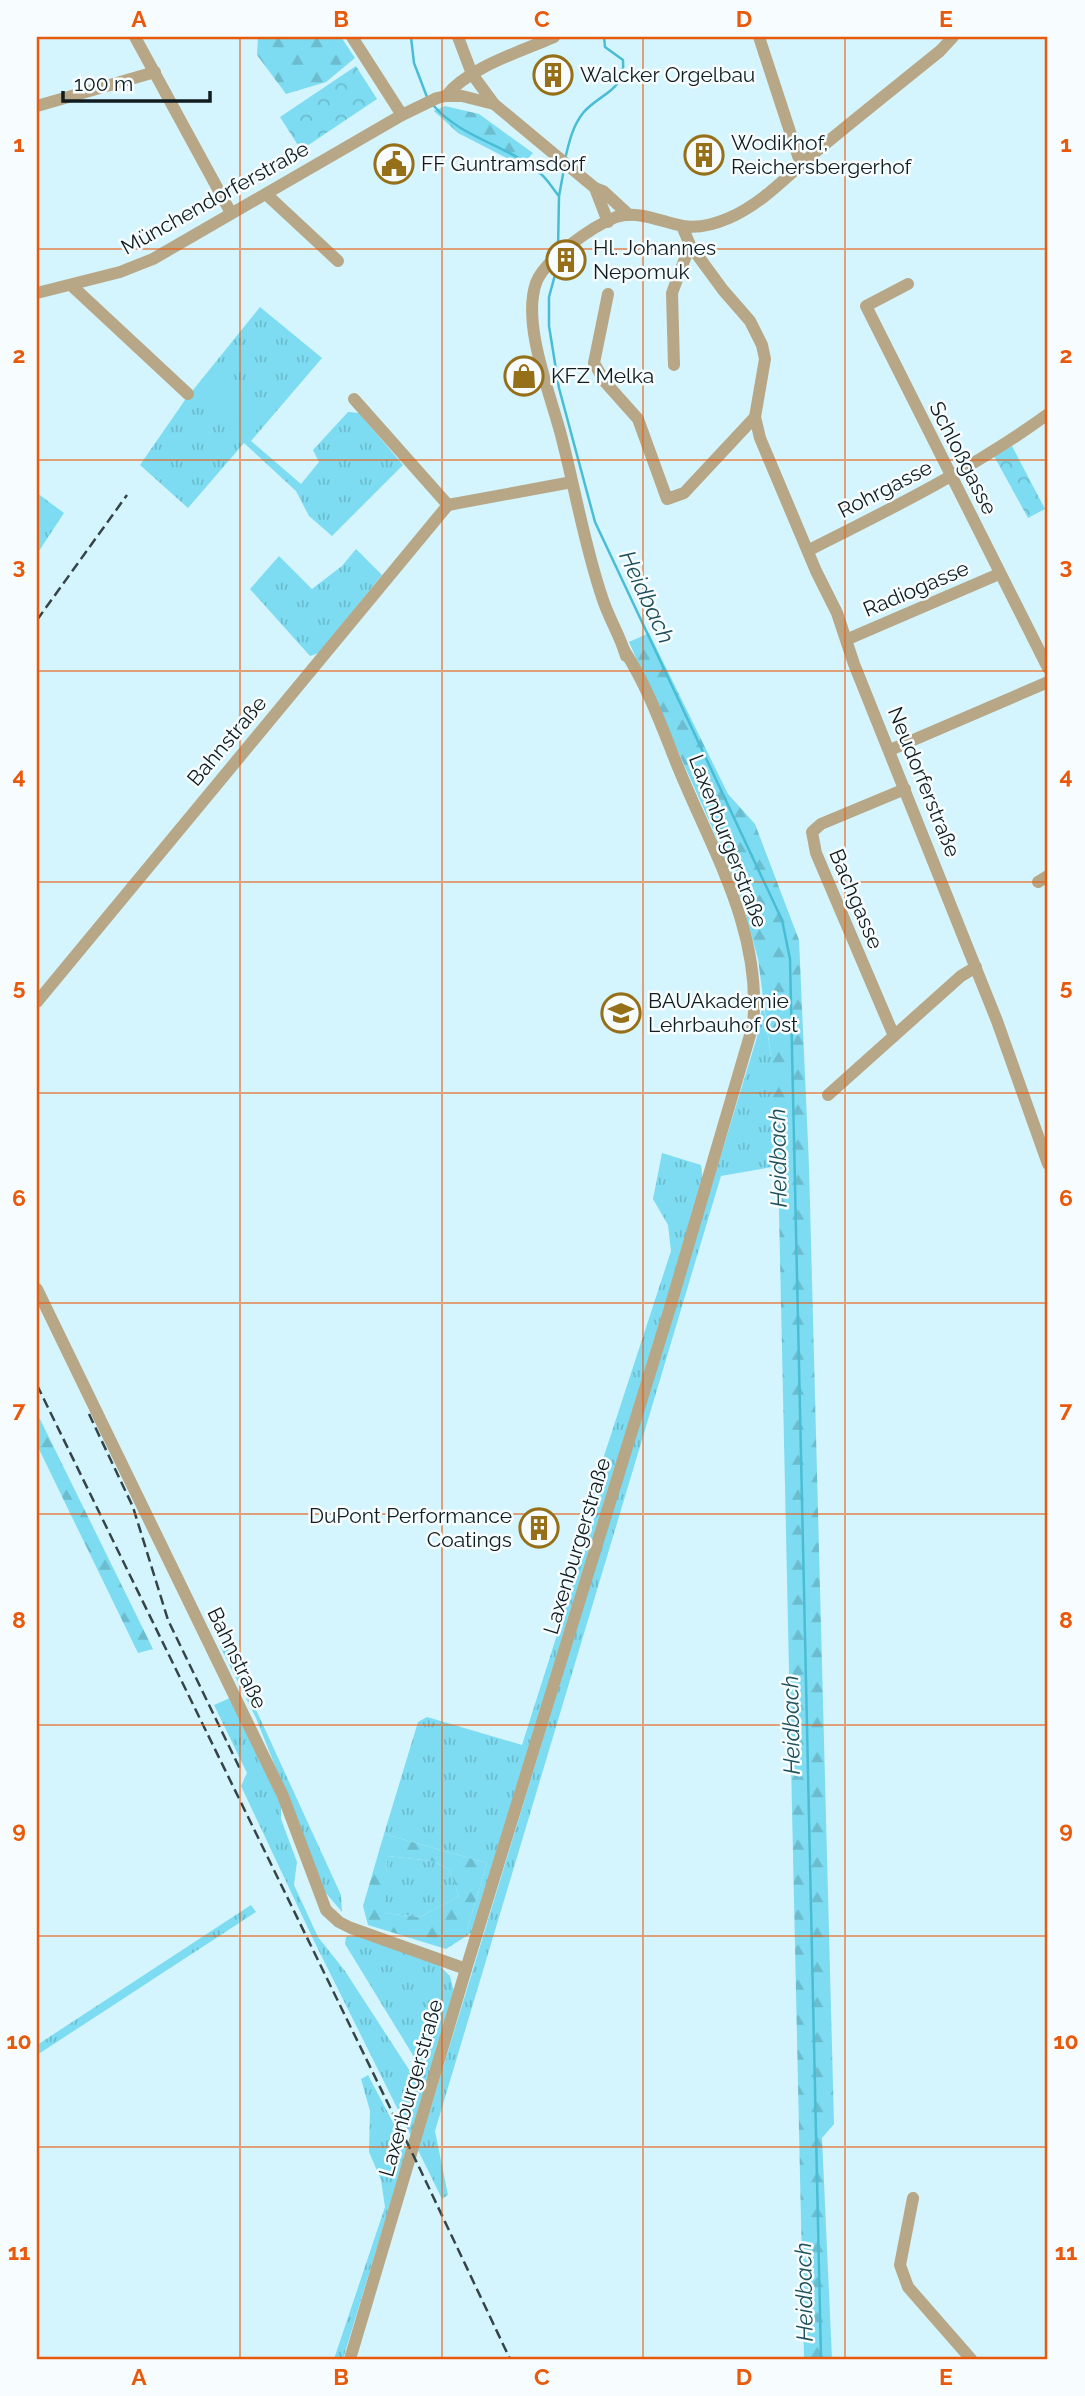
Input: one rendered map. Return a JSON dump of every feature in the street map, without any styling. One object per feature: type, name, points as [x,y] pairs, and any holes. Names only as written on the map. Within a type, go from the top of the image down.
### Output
[{"type":"street","points":[[135,37],[231,213]]},
{"type":"street","points":[[352,37],[402,115]]},
{"type":"street","points":[[458,37],[472,74],[494,104],[629,215]]},
{"type":"street","name":"Münchendorferstraße","points":[[37,293],[120,272],[153,259],[402,115],[442,97],[472,74],[554,37]]},
{"type":"street","points":[[759,37],[798,156],[803,164]]},
{"type":"street","points":[[608,294],[594,363],[605,382],[638,419],[667,499],[684,493],[755,417],[765,359],[762,345],[750,321],[723,290],[690,244],[682,226],[705,226],[746,210],[940,51],[953,37]]},
{"type":"street","points":[[37,106],[155,72]]},
{"type":"street","points":[[442,97],[462,96],[494,104]]},
{"type":"street","points":[[595,188],[608,222]]},
{"type":"street","points":[[266,194],[338,261]]},
{"type":"street","name":"Laxenburgerstraße","points":[[349,2359],[754,1025],[756,999],[753,972],[737,906],[664,727],[636,668],[624,650],[603,600],[534,330],[535,285],[551,260],[568,247],[617,217],[629,215],[656,218],[682,226]]},
{"type":"street","points":[[674,365],[672,293],[690,244]]},
{"type":"street","name":"Schloßgasse","points":[[908,284],[866,306],[1048,668]]},
{"type":"street","points":[[71,285],[188,394]]},
{"type":"street","points":[[354,399],[448,505],[572,482]]},
{"type":"street","name":"Rohrgasse","points":[[809,550],[951,477],[1013,440],[1048,414]]},
{"type":"street","name":"Neudorferstraße","points":[[755,417],[760,438],[848,639],[854,664],[976,967],[1048,1164]]},
{"type":"street","name":"Bahnstraße","points":[[37,1002],[448,505]]},
{"type":"street","name":"Radiogasse","points":[[848,639],[999,574]]},
{"type":"street","points":[[890,750],[1048,682]]},
{"type":"street","name":"Bachgasse","points":[[894,1036],[816,853],[811,832],[821,824],[905,789]]},
{"type":"street","points":[[828,1095],[961,976],[976,967]]},
{"type":"street","name":"Bahnstraße","points":[[37,1289],[283,1796],[326,1910],[339,1922],[351,1928],[466,1969]]},
{"type":"street","points":[[913,2198],[900,2265],[908,2287],[971,2359]]},
{"type":"green space","points":[[258,37],[341,37],[355,58],[326,82],[286,94],[257,55]]},
{"type":"green space","points":[[356,66],[377,99],[301,150],[280,117]]},
{"type":"green space","points":[[445,106],[479,114],[533,153],[522,166],[458,133],[434,111]]},
{"type":"green space","points":[[260,307],[322,358],[251,441],[301,484],[319,462],[313,450],[348,412],[359,413],[403,465],[332,536],[309,516],[296,491],[244,443],[188,508],[140,465],[185,400]]},
{"type":"green space","points":[[225,374],[271,412],[252,435],[207,397]]},
{"type":"green space","points":[[1012,446],[1045,509],[1028,518],[994,456]]},
{"type":"green space","points":[[37,493],[64,513],[37,554]]},
{"type":"green space","points":[[356,549],[382,575],[319,653],[310,656],[250,589],[279,556],[312,589],[342,566]]},
{"type":"green space","points":[[649,633],[728,794],[755,824],[799,940],[809,1166],[834,2124],[822,2138],[832,2359],[804,2359],[778,1166],[771,1152],[771,1057],[758,959],[743,904],[712,827],[629,642]]},
{"type":"green space","points":[[763,1001],[771,1057],[771,1152],[778,1166],[721,1176],[435,2131],[448,2195],[442,2199],[418,2150],[757,1037]]},
{"type":"green space","points":[[662,1153],[701,1165],[703,1181],[474,1931],[465,1937],[487,1863],[384,1834],[418,1722],[427,1717],[522,1745],[595,1515],[586,1511],[671,1251],[668,1225],[653,1199]]},
{"type":"green space","points":[[37,1413],[153,1649],[138,1653],[37,1445]]},
{"type":"green space","points":[[225,1642],[341,1895],[342,1912],[325,1892],[256,1718],[220,1646]]},
{"type":"green space","points":[[230,1698],[281,1805],[281,1819],[297,1862],[294,1885],[318,1937],[345,1971],[419,2085],[422,2070],[345,1944],[346,1937],[356,1936],[439,1965],[450,1976],[454,1992],[411,2136],[241,1786],[247,1773],[214,1705]]},
{"type":"green space","points":[[384,1834],[487,1863],[465,1937],[446,1949],[368,1925],[363,1906]],"holes":[[[387,1856],[433,1861],[450,1870],[459,1896],[420,1917],[385,1913]]]},
{"type":"green space","points":[[387,1856],[433,1861],[450,1870],[459,1896],[420,1917],[384,1913]]},
{"type":"green space","points":[[251,1905],[256,1912],[37,2055],[37,2045]]},
{"type":"green space","points":[[368,2075],[407,2149],[343,2359],[334,2359],[385,2207],[381,2180],[369,2152],[370,2111],[361,2079]]},
{"type":"waterway","points":[[411,37],[414,63],[427,97]]},
{"type":"waterway","name":"Heidbach","points":[[565,159],[579,118],[616,85],[623,70],[623,60],[605,47],[604,37]]},
{"type":"waterway","points":[[433,105],[458,126],[528,164],[544,176],[559,196]]},
{"type":"waterway","name":"Heidbach","points":[[558,250],[559,196],[564,169]]},
{"type":"waterway","name":"Heidbach","points":[[559,260],[549,297],[549,326],[559,388],[595,522],[782,920],[790,959],[821,2359]]},
{"type":"railway","points":[[37,620],[127,495]]},
{"type":"railway","points":[[37,1385],[510,2359]]},
{"type":"railway","points":[[89,1414],[133,1507],[168,1620],[241,1771]]},
{"type":"place","name":"Walcker Orgelbau","points":[[553,75]]},
{"type":"place","name":"Wodikhof, Reichersbergerhof","points":[[704,155]]},
{"type":"place","name":"FF Guntramsdorf","points":[[394,164]]},
{"type":"place","name":"Hl. Johannes Nepomuk","points":[[566,260]]},
{"type":"place","name":"KFZ Melka","points":[[524,376]]},
{"type":"place","name":"BAUAkademie Lehrbauhof Ost","points":[[621,1013]]},
{"type":"place","name":"DuPont Performance Coatings","points":[[539,1528]]}]
